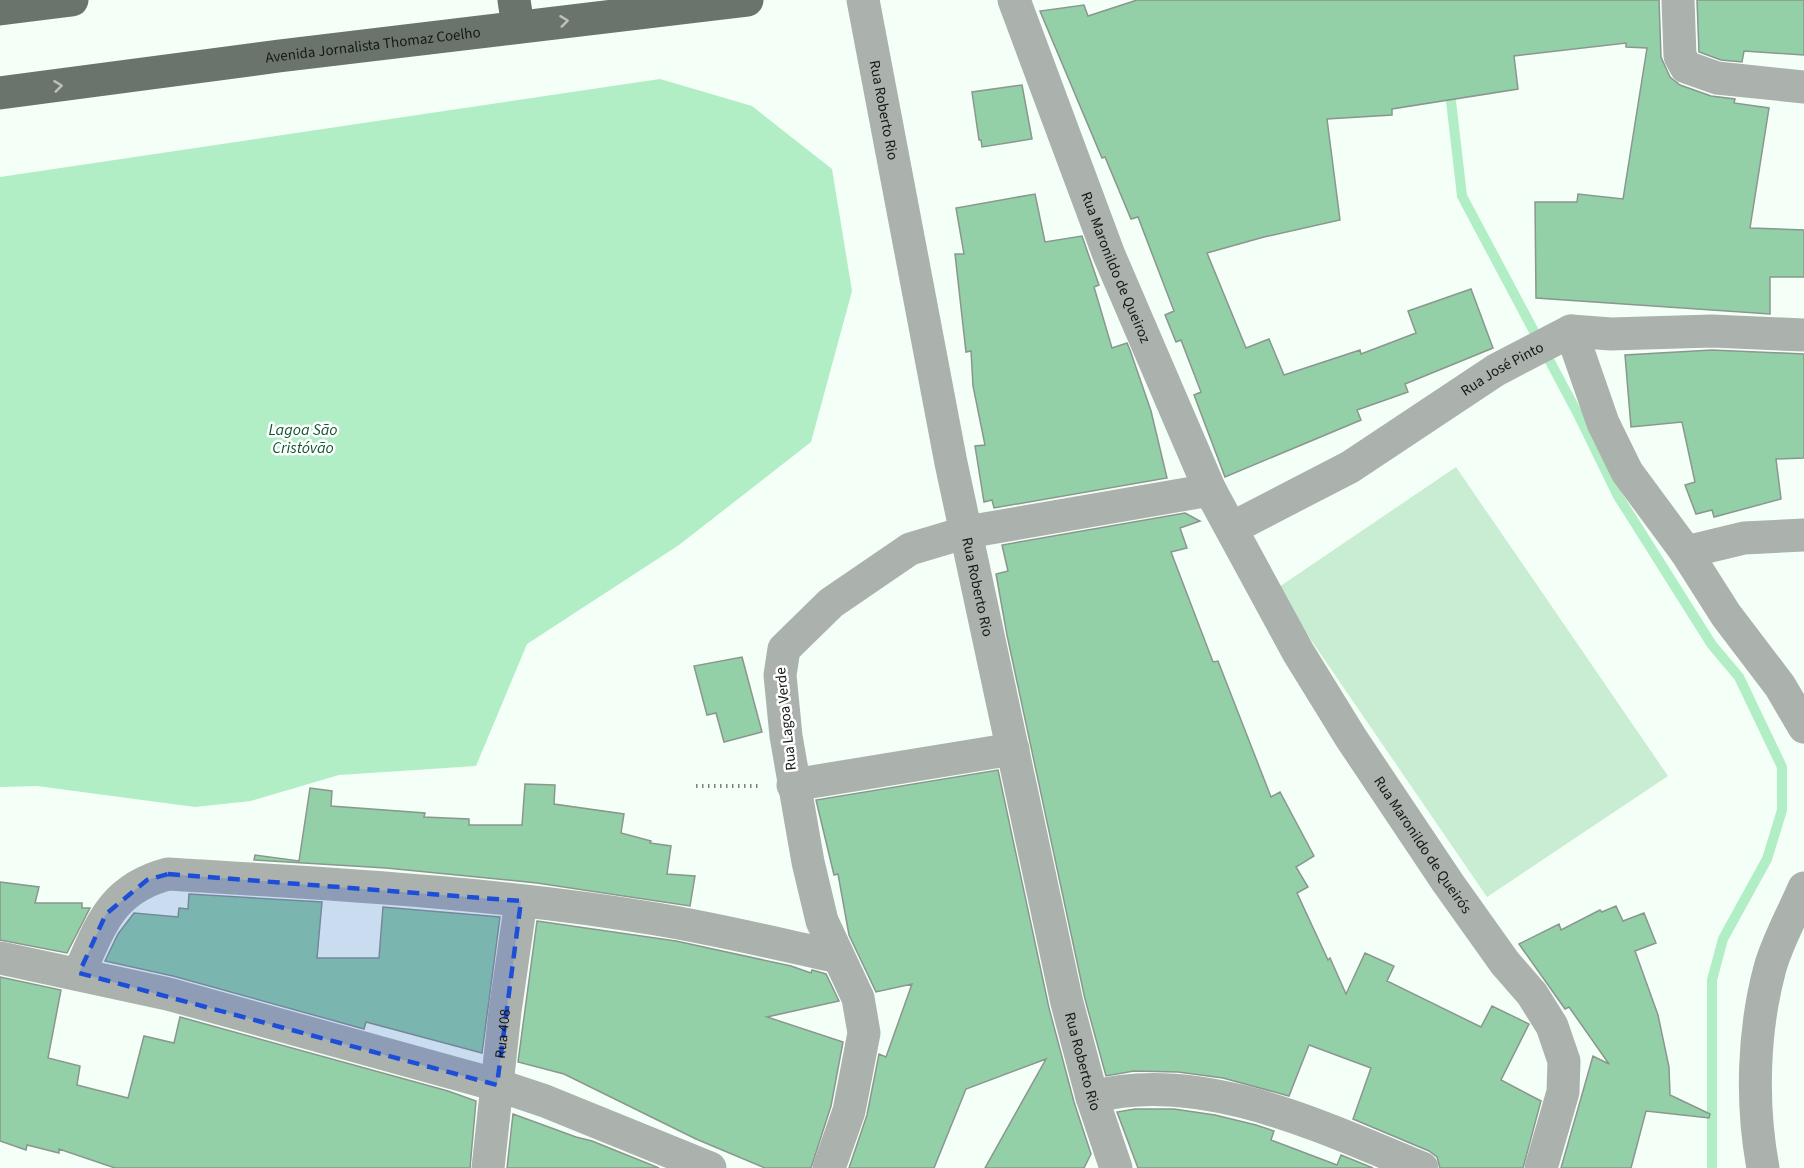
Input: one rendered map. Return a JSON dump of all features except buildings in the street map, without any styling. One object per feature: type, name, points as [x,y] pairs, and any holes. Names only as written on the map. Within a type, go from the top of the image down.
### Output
[{"type":"main road","points":[[0,9],[72,0]]},
{"type":"main road","name":"Avenida Jornalista Thomaz Coelho","points":[[0,93],[516,14],[747,0]]},
{"type":"street","name":"Rua Roberto Rio","points":[[863,0],[967,532],[1067,1003],[1092,1097],[1116,1168]]},
{"type":"street","name":"Rua Maronildo de Queiroz","points":[[1014,0],[1109,255],[1210,490],[1232,528]]},
{"type":"street","points":[[1678,0],[1680,56],[1686,67],[1717,78],[1804,87]]},
{"type":"street","points":[[1804,335],[1712,331],[1561,336],[1627,472],[1686,552],[1726,615],[1780,686],[1804,727]]},
{"type":"street","name":"Rua José Pinto","points":[[1232,528],[1350,467],[1496,370],[1561,336]]},
{"type":"street","name":"Rua Lagoa Verde","points":[[829,1168],[849,1112],[864,1033],[858,998],[822,921],[793,786],[780,675],[784,649],[831,603],[910,549],[967,532],[1210,490]]},
{"type":"street","name":"Rua Maronildo de Queirós","points":[[1232,528],[1298,652],[1351,738],[1448,883],[1552,1026],[1564,1061],[1563,1092],[1541,1168]]},
{"type":"street","points":[[1686,552],[1744,538],[1804,535]]},
{"type":"street","points":[[793,786],[1013,749]]},
{"type":"street","points":[[79,973],[106,914],[147,880],[168,874],[338,884],[520,902],[654,919],[838,957]]},
{"type":"street","points":[[1763,1168],[1756,1103],[1758,1048],[1765,996],[1770,967],[1804,888]]},
{"type":"street","name":"Rua 408","points":[[488,1168],[520,902]]},
{"type":"street","points":[[0,958],[79,973],[168,994],[497,1085],[545,1101],[710,1168]]},
{"type":"street","points":[[1092,1097],[1112,1091],[1191,1092],[1237,1101],[1282,1112],[1422,1168]]},
{"type":"path","points":[[696,786],[793,786]]},
{"type":"highlighted area","points":[[168,874],[521,901],[497,1085],[79,973],[106,914],[147,880]]},
{"type":"shaded area","points":[[1456,467],[1668,776],[1487,897],[1276,589]]},
{"type":"water","name":"Lagoa São Cristóvão","points":[[660,79],[752,106],[832,169],[852,291],[811,442],[679,545],[527,644],[476,766],[339,775],[251,801],[195,807],[37,786],[0,787],[0,177]]},
{"type":"waterway","points":[[1451,101],[1462,196],[1579,416],[1618,496],[1712,645],[1739,677],[1782,767],[1782,810],[1767,859],[1723,939],[1712,980],[1712,1168]]}]
